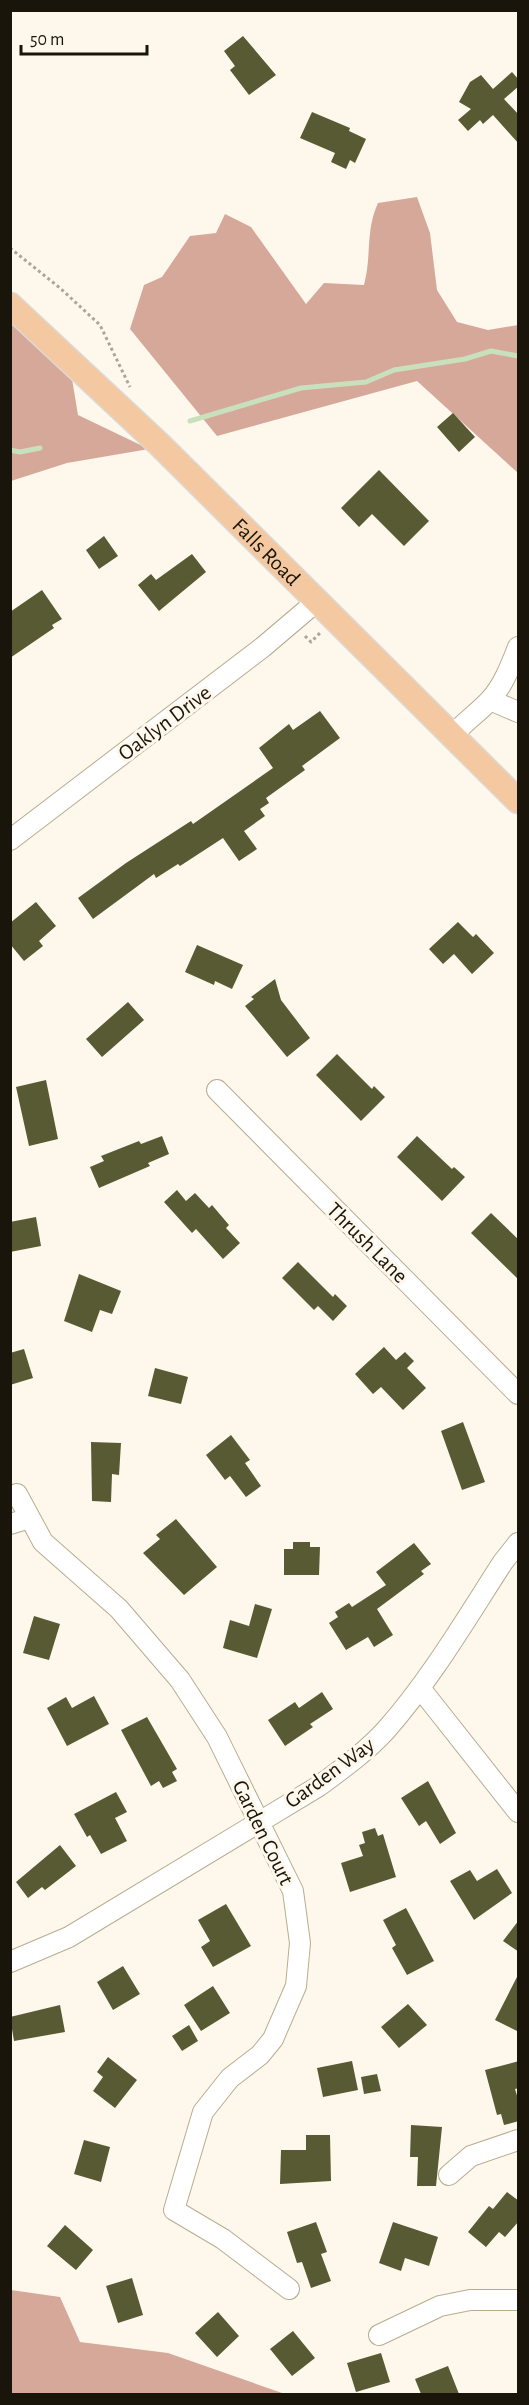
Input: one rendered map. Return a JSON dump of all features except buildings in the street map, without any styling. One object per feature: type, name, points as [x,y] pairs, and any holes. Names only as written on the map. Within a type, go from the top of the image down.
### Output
[{"type":"main road","name":"Falls Road","points":[[10,305],[160,445],[519,801]]},
{"type":"street","name":"Oaklyn Drive","points":[[10,840],[263,647],[316,602]]},
{"type":"street","points":[[452,736],[465,720],[490,700],[506,677],[519,647]]},
{"type":"street","points":[[490,700],[519,712]]},
{"type":"street","name":"Thrush Lane","points":[[217,1090],[519,1394]]},
{"type":"street","name":"Garden Court","points":[[17,1494],[43,1542],[119,1609],[180,1680],[217,1737],[260,1820],[293,1891],[300,1943],[296,1986],[273,2039],[260,2055],[230,2078],[203,2112],[174,2210],[223,2239],[289,2289]]},
{"type":"street","points":[[10,1524],[30,1518]]},
{"type":"street","name":"Garden Way","points":[[10,1962],[69,1937],[319,1786],[354,1760],[385,1731],[420,1688],[503,1562],[519,1543]]},
{"type":"street","points":[[420,1688],[519,1812]]},
{"type":"street","points":[[448,2175],[471,2156],[519,2140]]},
{"type":"street","points":[[379,2335],[440,2306],[470,2300],[519,2300]]},
{"type":"path","points":[[10,248],[60,288],[100,325],[108,336],[120,371],[133,392]]},
{"type":"shaded area","points":[[417,197],[430,233],[437,290],[457,322],[488,330],[518,325],[518,473],[417,381],[217,436],[130,329],[144,285],[162,277],[190,236],[216,233],[225,214],[251,227],[306,304],[324,283],[364,285],[371,224],[378,203]]},
{"type":"shaded area","points":[[10,322],[71,373],[78,415],[149,449],[67,463],[11,481]]},
{"type":"shaded area","points":[[11,2290],[60,2297],[80,2342],[168,2353],[285,2394],[11,2394]]},
{"type":"waterway","points":[[190,421],[301,388],[366,382],[394,370],[465,359],[491,351],[518,356]]},
{"type":"waterway","points":[[10,450],[20,452],[40,448]]}]
